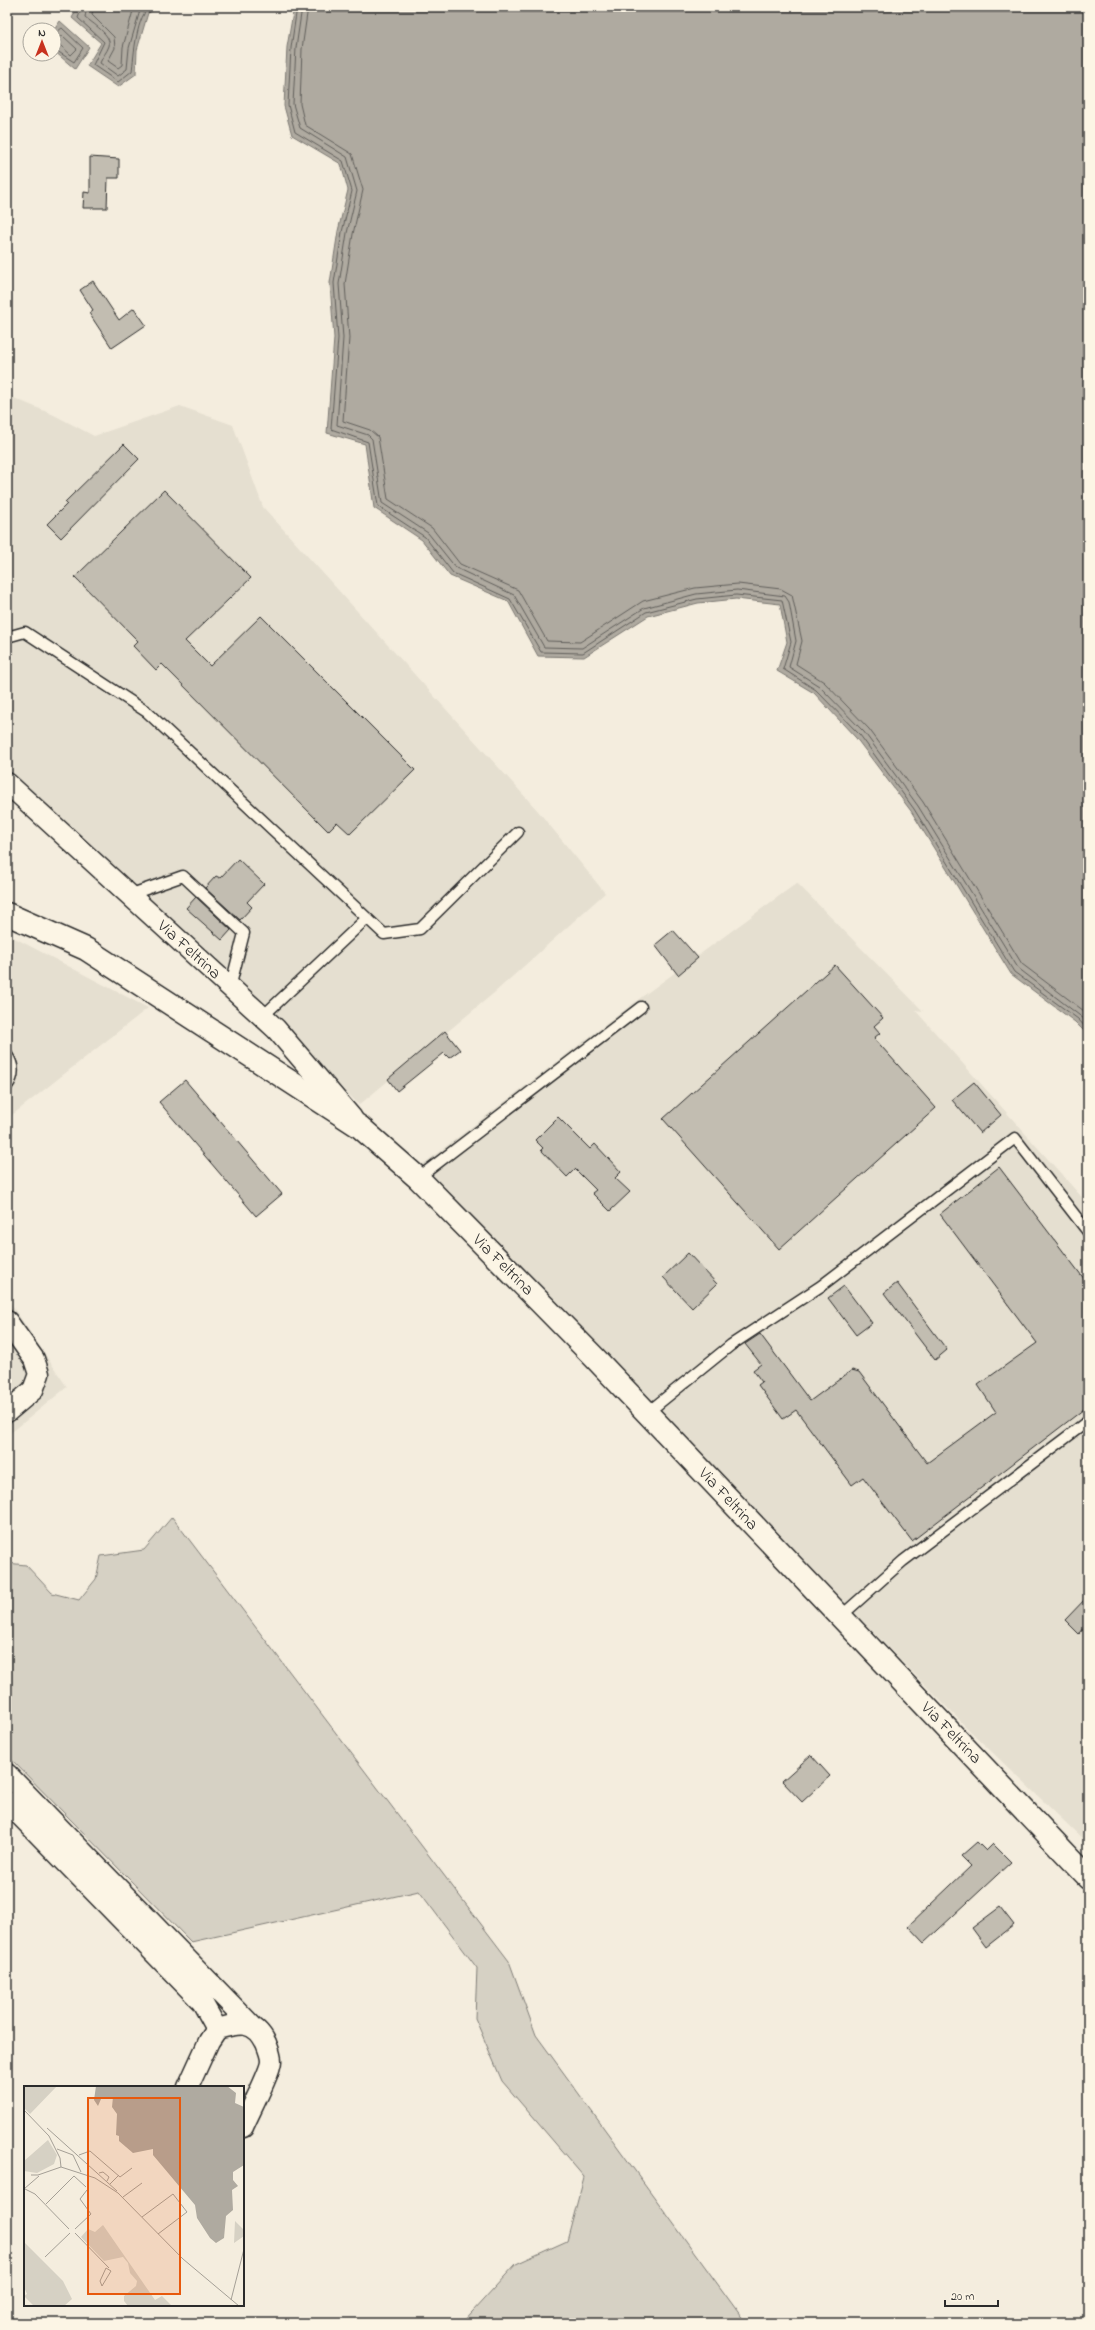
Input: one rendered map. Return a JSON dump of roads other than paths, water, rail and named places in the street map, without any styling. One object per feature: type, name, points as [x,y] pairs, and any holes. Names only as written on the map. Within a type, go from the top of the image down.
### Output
[{"type":"main road","name":"Via Feltrina","points":[[7,914],[86,949],[360,1127],[418,1178],[647,1413],[1088,1877]]},
{"type":"street","name":"Via Feltrina","points":[[7,782],[128,895],[276,1029],[360,1127]]},
{"type":"street","points":[[7,1320],[34,1359],[39,1374],[33,1390],[7,1412]]},
{"type":"street","points":[[7,1774],[253,2027],[261,2032],[268,2046],[271,2062],[244,2125]]},
{"type":"street","points":[[7,1802],[202,2002],[217,2029]]},
{"type":"street","points":[[188,2086],[209,2041],[217,2029],[238,2024],[253,2027]]},
{"type":"lane","points":[[7,637],[25,632],[147,712],[384,934],[420,929],[518,832]]},
{"type":"lane","points":[[128,895],[183,876],[244,934],[230,988]]},
{"type":"lane","points":[[262,1017],[367,918]]},
{"type":"lane","points":[[418,1178],[642,1007]]},
{"type":"lane","points":[[7,1055],[13,1070],[12,1077],[7,1086]]},
{"type":"lane","points":[[647,1413],[731,1345],[821,1286],[1015,1138],[1088,1232]]},
{"type":"lane","points":[[840,1617],[871,1587],[923,1545],[1088,1421]]},
{"type":"water","points":[[78,7],[161,7],[148,13],[137,50],[136,74],[118,87],[87,66],[101,43],[72,18]]},
{"type":"water","points":[[294,7],[1088,7],[1088,1035],[1075,1022],[1011,974],[911,811],[856,738],[814,693],[777,671],[787,642],[780,604],[736,599],[698,603],[648,616],[584,657],[538,656],[508,601],[450,576],[422,540],[374,508],[365,444],[327,433],[334,338],[330,283],[338,231],[348,190],[341,164],[292,135],[284,106],[287,47]]},
{"type":"water","points":[[62,23],[89,47],[75,69],[62,58]]}]
